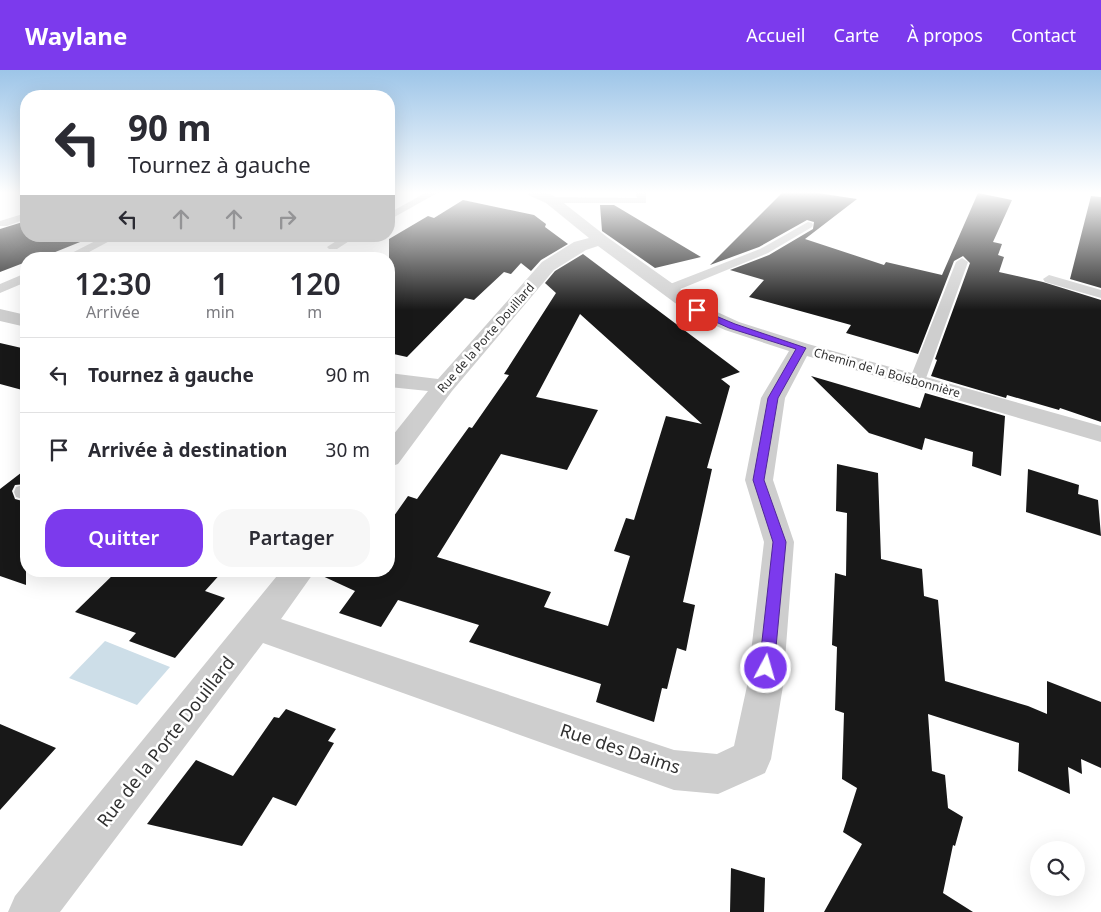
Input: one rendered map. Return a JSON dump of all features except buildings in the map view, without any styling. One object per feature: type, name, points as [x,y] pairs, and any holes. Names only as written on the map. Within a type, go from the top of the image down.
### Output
[{"type":"street","name":"Chemin de la Boisbonnière","points":[[590,231],[697,310],[732,326],[801,348],[1101,434]]},
{"type":"street","name":"Rue de la Porte Douillard","points":[[395,450],[444,386],[548,266],[580,246],[601,240]]},
{"type":"street","points":[[0,315],[20,319]]},
{"type":"street","name":"Rue des Daims","points":[[258,626],[674,770],[718,774],[751,759],[765,686],[779,542],[758,480],[773,398],[801,348]]},
{"type":"street","points":[[395,381],[444,386]]},
{"type":"street","name":"Rue de la Porte Douillard","points":[[31,912],[295,577]]},
{"type":"lane","points":[[668,289],[764,251],[797,231]]},
{"type":"lane","points":[[81,252],[101,242]]},
{"type":"lane","points":[[333,247],[342,242]]},
{"type":"lane","points":[[917,381],[962,262]]},
{"type":"lane","points":[[1049,279],[1101,294]]},
{"type":"lane","points":[[0,289],[20,280]]},
{"type":"shaded area","points":[[105,641],[170,667],[137,705],[69,678]]},
{"type":"route","points":[[697,310],[732,326],[801,348],[773,398],[758,480],[779,542],[766,668]]}]
